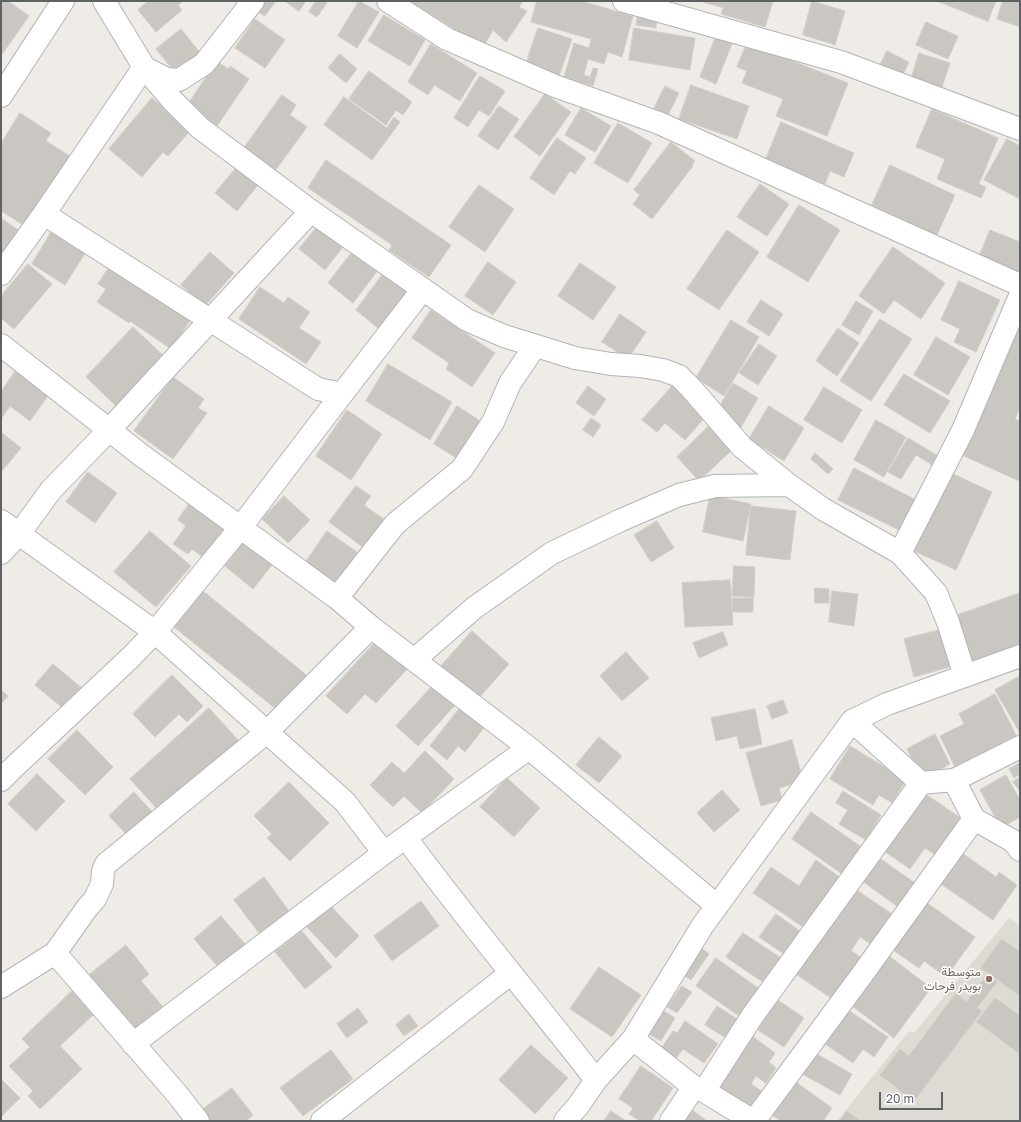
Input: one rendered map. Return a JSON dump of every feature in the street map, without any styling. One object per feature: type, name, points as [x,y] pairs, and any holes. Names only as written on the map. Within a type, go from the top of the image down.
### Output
[{"type":"street","points":[[1,96],[63,1]]},
{"type":"street","points":[[104,1],[144,67],[172,100],[200,128],[311,211],[467,320],[504,336],[576,358],[663,370],[679,376],[742,447],[789,485],[823,509],[900,553],[936,593],[948,622],[965,676]]},
{"type":"street","points":[[144,67],[167,79],[179,80],[204,64],[253,1]]},
{"type":"street","points":[[388,1],[447,39],[555,86],[659,123],[1020,285]]},
{"type":"street","points":[[624,1],[841,62],[1020,129]]},
{"type":"street","points":[[1,274],[44,214],[144,67]]},
{"type":"street","points":[[1,553],[19,534],[51,490],[110,429],[311,211]]},
{"type":"street","points":[[44,214],[209,321],[318,389],[342,394]]},
{"type":"street","points":[[5,769],[132,657],[155,632],[240,528],[423,289]]},
{"type":"street","points":[[900,553],[963,430],[1020,296]]},
{"type":"street","points":[[1,345],[141,454],[337,598],[371,627],[415,659],[529,748],[718,906]]},
{"type":"street","points":[[337,598],[395,524],[462,469],[493,422],[510,383],[535,346]]},
{"type":"street","points":[[415,659],[474,608],[552,553],[619,521],[679,495],[715,486],[789,485]]},
{"type":"street","points":[[1,521],[155,632],[345,802],[384,853]]},
{"type":"street","points":[[1,987],[55,953],[95,899],[102,884],[103,871],[106,864],[267,732],[371,627]]},
{"type":"street","points":[[565,1121],[578,1106],[596,1080],[633,1039],[703,925],[852,721],[887,704],[1020,656]]},
{"type":"street","points":[[852,721],[921,783],[954,780],[1020,747]]},
{"type":"street","points":[[133,1044],[384,853],[529,748]]},
{"type":"street","points":[[954,780],[974,819],[1013,841],[1020,850]]},
{"type":"street","points":[[671,1121],[699,1089],[921,783]]},
{"type":"street","points":[[633,1039],[699,1089],[753,1121],[864,972],[974,819]]},
{"type":"street","points":[[406,838],[444,889],[596,1080]]},
{"type":"street","points":[[55,953],[177,1094],[198,1121]]},
{"type":"street","points":[[322,1121],[511,973]]},
{"type":"shaded area","name":"متوسطة بويدر فرحات","points":[[1009,918],[1020,926],[1020,1121],[837,1121],[909,1031],[914,1033]]},
{"type":"building","points":[[1,1],[8,1],[29,16],[3,53],[1,52]]},
{"type":"building","points":[[148,1],[183,1],[178,5],[182,10],[156,32],[138,10]]},
{"type":"building","points":[[266,1],[276,1],[265,16],[258,12]]},
{"type":"building","points":[[285,1],[306,1],[299,11]]},
{"type":"building","points":[[316,1],[324,1],[327,3],[317,17],[309,12]]},
{"type":"building","points":[[359,1],[379,12],[357,48],[338,36]]},
{"type":"building","points":[[408,1],[523,1],[519,7],[527,11],[506,42],[493,30],[484,46]]},
{"type":"building","points":[[537,1],[581,1],[633,16],[622,57],[608,52],[604,64],[588,59],[584,75],[590,77],[593,68],[598,69],[593,86],[564,77],[574,43],[589,48],[591,39],[531,22]]},
{"type":"building","points":[[700,1],[773,1],[765,27],[721,14],[723,8]]},
{"type":"building","points":[[812,1],[845,11],[835,45],[803,35]]},
{"type":"building","points":[[937,1],[996,1],[988,21]]},
{"type":"building","points":[[1003,1],[1020,1],[1020,27],[997,19]]},
{"type":"building","points":[[384,15],[425,40],[410,66],[368,41]]},
{"type":"building","points":[[638,15],[657,17],[656,28],[636,25]]},
{"type":"building","points":[[255,19],[285,40],[265,68],[235,48]]},
{"type":"building","points":[[926,22],[958,36],[948,59],[916,45]]},
{"type":"building","points":[[538,28],[572,39],[559,76],[526,64]]},
{"type":"building","points":[[634,28],[695,38],[690,70],[629,60]]},
{"type":"building","points":[[181,29],[202,55],[177,75],[156,49]]},
{"type":"building","points":[[717,34],[733,41],[716,84],[700,77]]},
{"type":"building","points":[[747,43],[848,83],[827,136],[776,116],[783,99],[742,83],[747,71],[737,67]]},
{"type":"building","points":[[431,44],[477,73],[460,101],[434,85],[428,95],[408,82]]},
{"type":"building","points":[[887,51],[909,62],[902,76],[880,65]]},
{"type":"building","points":[[919,53],[950,63],[940,93],[910,83]]},
{"type":"building","points":[[340,54],[357,69],[346,83],[328,68]]},
{"type":"building","points":[[217,61],[228,69],[230,66],[249,79],[217,126],[187,106]]},
{"type":"building","points":[[369,71],[412,102],[403,115],[396,110],[386,125],[349,99]]},
{"type":"building","points":[[480,76],[505,91],[489,116],[479,110],[468,127],[454,118]]},
{"type":"building","points":[[691,85],[749,106],[737,139],[679,119]]},
{"type":"building","points":[[665,86],[679,93],[668,115],[654,109]]},
{"type":"building","points":[[545,94],[571,112],[540,156],[514,137]]},
{"type":"building","points":[[282,95],[296,105],[290,115],[307,127],[275,171],[244,148]]},
{"type":"building","points":[[344,97],[387,128],[394,117],[400,122],[372,160],[324,125]]},
{"type":"building","points":[[152,98],[190,131],[168,156],[163,152],[142,177],[109,149]]},
{"type":"building","points":[[499,106],[519,119],[498,150],[478,136]]},
{"type":"building","points":[[581,108],[611,126],[595,152],[565,135]]},
{"type":"building","points":[[932,109],[998,138],[979,184],[986,187],[981,198],[937,179],[945,159],[916,147]]},
{"type":"building","points":[[20,113],[51,133],[46,141],[73,158],[28,228],[1,211],[1,144]]},
{"type":"building","points":[[781,122],[854,153],[844,177],[830,171],[825,184],[766,159]]},
{"type":"building","points":[[618,123],[652,143],[628,183],[594,163]]},
{"type":"building","points":[[557,138],[586,158],[575,174],[570,171],[554,195],[530,178]]},
{"type":"building","points":[[1007,139],[1020,146],[1020,194],[1018,198],[984,180]]},
{"type":"building","points":[[671,142],[695,161],[692,165],[693,166],[652,219],[633,204],[640,195],[634,190]]},
{"type":"building","points":[[326,160],[451,245],[429,277],[389,250],[392,245],[308,188]]},
{"type":"building","points":[[890,165],[955,195],[935,239],[905,226],[907,221],[872,205]]},
{"type":"building","points":[[237,167],[258,185],[237,211],[215,193]]},
{"type":"building","points":[[760,184],[789,204],[767,236],[737,217]]},
{"type":"building","points":[[479,185],[514,209],[485,252],[449,227]]},
{"type":"building","points":[[799,205],[840,230],[808,282],[767,257]]},
{"type":"building","points":[[1,218],[21,232],[1,259]]},
{"type":"building","points":[[320,223],[346,243],[325,270],[299,249]]},
{"type":"building","points":[[53,229],[87,250],[65,285],[32,264]]},
{"type":"building","points":[[727,230],[759,252],[719,310],[687,289]]},
{"type":"building","points":[[990,230],[1020,242],[1020,277],[978,260]]},
{"type":"building","points":[[357,246],[382,265],[353,303],[328,283]]},
{"type":"building","points":[[893,247],[945,283],[921,319],[894,300],[884,314],[859,296]]},
{"type":"building","points":[[210,252],[234,273],[205,306],[181,285]]},
{"type":"building","points":[[488,262],[516,282],[493,315],[465,296]]},
{"type":"building","points":[[112,263],[193,316],[171,349],[130,321],[129,323],[97,302],[106,289],[98,284]]},
{"type":"building","points":[[580,263],[616,287],[593,320],[558,296]]},
{"type":"building","points":[[28,264],[52,284],[14,329],[1,318],[1,296]]},
{"type":"building","points":[[386,270],[415,293],[384,333],[356,310]]},
{"type":"building","points":[[959,281],[1000,300],[976,352],[954,342],[960,329],[941,320]]},
{"type":"building","points":[[260,287],[284,303],[288,297],[310,312],[299,328],[321,342],[306,364],[239,319]]},
{"type":"building","points":[[761,300],[783,314],[769,336],[747,322]]},
{"type":"building","points":[[856,301],[873,311],[859,335],[842,325]]},
{"type":"building","points":[[431,310],[495,353],[472,387],[446,369],[449,363],[412,338]]},
{"type":"building","points":[[620,314],[646,332],[628,359],[602,342]]},
{"type":"building","points":[[880,319],[912,339],[871,401],[840,381]]},
{"type":"building","points":[[731,320],[759,337],[724,396],[696,378]]},
{"type":"building","points":[[133,327],[166,358],[119,409],[86,377]]},
{"type":"building","points":[[838,328],[859,343],[837,376],[816,361]]},
{"type":"building","points":[[1019,328],[1020,407],[1015,419],[1020,421],[1019,481],[962,455]]},
{"type":"building","points":[[936,337],[970,357],[948,395],[914,375]]},
{"type":"building","points":[[759,344],[777,356],[758,385],[739,373]]},
{"type":"building","points":[[388,364],[452,402],[430,440],[366,401]]},
{"type":"building","points":[[18,367],[52,390],[30,421],[10,406],[1,419],[1,392]]},
{"type":"building","points":[[904,374],[950,401],[930,433],[884,405]]},
{"type":"building","points":[[173,377],[204,399],[198,408],[207,413],[173,459],[134,431]]},
{"type":"building","points":[[733,383],[758,398],[740,429],[715,415]]},
{"type":"building","points":[[674,384],[708,414],[685,440],[665,423],[657,432],[642,420]]},
{"type":"building","points":[[588,386],[606,399],[594,416],[576,403]]},
{"type":"building","points":[[824,387],[862,410],[842,443],[804,420]]},
{"type":"building","points":[[457,406],[485,424],[461,461],[434,444]]},
{"type":"building","points":[[769,406],[804,428],[784,461],[749,439]]},
{"type":"building","points":[[347,410],[382,434],[351,480],[316,456]]},
{"type":"building","points":[[591,418],[601,425],[593,437],[583,430]]},
{"type":"building","points":[[876,420],[906,437],[884,477],[854,460]]},
{"type":"building","points":[[712,423],[735,447],[699,481],[677,457]]},
{"type":"building","points":[[1,432],[21,448],[1,472]]},
{"type":"building","points":[[908,438],[937,455],[932,465],[916,455],[901,479],[888,472]]},
{"type":"building","points":[[815,453],[833,469],[828,474],[811,459]]},
{"type":"building","points":[[854,468],[916,500],[901,531],[838,500]]},
{"type":"building","points":[[88,472],[117,493],[95,523],[66,502]]},
{"type":"building","points":[[951,473],[992,492],[956,570],[914,551]]},
{"type":"building","points":[[356,486],[371,496],[364,505],[385,520],[364,548],[329,522]]},
{"type":"building","points":[[710,495],[751,504],[743,541],[703,532]]},
{"type":"building","points":[[284,496],[310,520],[288,543],[262,519]]},
{"type":"building","points":[[191,501],[226,526],[204,558],[192,549],[188,554],[173,544],[186,526],[178,520]]},
{"type":"building","points":[[751,506],[796,511],[790,560],[746,555]]},
{"type":"building","points":[[657,521],[674,548],[651,562],[634,535]]},
{"type":"building","points":[[150,531],[191,566],[156,607],[114,572]]},
{"type":"building","points":[[327,531],[357,552],[333,587],[303,566]]},
{"type":"building","points":[[247,538],[275,561],[253,589],[225,566]]},
{"type":"building","points":[[734,566],[755,567],[754,597],[732,596]]},
{"type":"building","points":[[730,580],[733,625],[685,627],[682,583]]},
{"type":"building","points":[[815,588],[829,589],[829,603],[815,603]]},
{"type":"building","points":[[203,591],[309,677],[281,713],[174,627]]},
{"type":"building","points":[[832,591],[858,594],[854,626],[829,622]]},
{"type":"building","points":[[1020,593],[1020,644],[971,662],[955,616]]},
{"type":"building","points":[[733,598],[753,598],[753,612],[733,612]]},
{"type":"building","points":[[940,630],[950,667],[914,677],[904,639]]},
{"type":"building","points":[[472,631],[509,664],[478,699],[441,666]]},
{"type":"building","points":[[723,632],[728,645],[699,658],[693,643]]},
{"type":"building","points":[[378,639],[409,667],[376,703],[365,694],[347,714],[326,696]]},
{"type":"building","points":[[626,652],[649,678],[622,701],[600,676]]},
{"type":"building","points":[[53,664],[83,689],[65,710],[35,685]]},
{"type":"building","points":[[172,675],[203,706],[187,722],[179,714],[155,737],[133,714]]},
{"type":"building","points":[[1020,676],[1020,733],[995,690]]},
{"type":"building","points":[[434,684],[456,704],[418,746],[396,726]]},
{"type":"building","points":[[1,690],[8,696],[1,704]]},
{"type":"building","points":[[995,694],[1016,735],[955,767],[940,736],[964,724],[959,714]]},
{"type":"building","points":[[783,700],[788,713],[772,719],[767,706]]},
{"type":"building","points":[[462,705],[487,724],[465,752],[458,746],[447,760],[430,746]]},
{"type":"building","points":[[209,708],[239,741],[160,812],[130,779]]},
{"type":"building","points":[[755,709],[762,744],[740,749],[737,736],[716,741],[711,718]]},
{"type":"building","points":[[77,730],[113,767],[85,795],[48,759]]},
{"type":"building","points":[[935,734],[950,764],[922,779],[907,749]]},
{"type":"building","points":[[599,737],[622,756],[599,783],[576,765]]},
{"type":"building","points":[[792,740],[803,781],[779,788],[782,800],[761,806],[746,753]]},
{"type":"building","points":[[850,746],[906,780],[892,803],[879,795],[873,805],[830,779]]},
{"type":"building","points":[[425,751],[454,779],[422,813],[404,796],[393,807],[370,785],[392,762],[404,773]]},
{"type":"building","points":[[1020,763],[1020,774],[1014,778],[1009,769]]},
{"type":"building","points":[[37,774],[65,801],[36,831],[8,804]]},
{"type":"building","points":[[1006,775],[1020,800],[1020,817],[1001,828],[980,790]]},
{"type":"building","points":[[1020,777],[1020,791],[1013,782]]},
{"type":"building","points":[[507,778],[540,808],[514,837],[480,807]]},
{"type":"building","points":[[289,782],[329,823],[290,861],[267,838],[272,834],[254,816]]},
{"type":"building","points":[[722,790],[740,810],[714,832],[697,813]]},
{"type":"building","points":[[843,791],[881,815],[866,840],[839,824],[848,810],[836,803]]},
{"type":"building","points":[[134,792],[155,815],[130,838],[109,816]]},
{"type":"building","points":[[924,793],[965,821],[940,858],[925,848],[910,869],[884,851]]},
{"type":"building","points":[[811,812],[863,848],[845,876],[792,839]]},
{"type":"building","points":[[962,853],[996,877],[999,872],[1017,885],[993,920],[941,884]]},
{"type":"building","points":[[875,855],[915,883],[898,907],[858,878]]},
{"type":"building","points":[[816,860],[841,878],[806,929],[753,893],[771,867],[799,886]]},
{"type":"building","points":[[264,877],[289,911],[259,933],[234,900]]},
{"type":"building","points":[[852,887],[895,916],[872,945],[860,937],[851,951],[862,958],[834,1000],[794,973]]},
{"type":"building","points":[[421,901],[439,926],[392,961],[374,936]]},
{"type":"building","points":[[327,902],[359,936],[336,958],[304,924]]},
{"type":"building","points":[[927,903],[975,937],[946,977],[924,961],[919,968],[893,950]]},
{"type":"building","points":[[776,914],[800,931],[784,954],[759,937]]},
{"type":"building","points":[[221,916],[246,945],[219,968],[194,939]]},
{"type":"building","points":[[302,931],[332,967],[305,989],[275,952]]},
{"type":"building","points":[[743,933],[781,958],[764,983],[726,957]]},
{"type":"building","points":[[1002,939],[1020,952],[1020,996],[981,968]]},
{"type":"building","points":[[126,945],[149,974],[141,981],[164,1008],[136,1032],[89,975]]},
{"type":"building","points":[[699,946],[709,954],[691,980],[680,973]]},
{"type":"building","points":[[888,955],[931,988],[894,1038],[851,1005]]},
{"type":"building","points":[[716,958],[761,990],[742,1018],[696,986]]},
{"type":"building","points":[[599,967],[641,995],[612,1037],[570,1009]]},
{"type":"building","points":[[987,975],[997,982],[977,1008],[982,1011],[914,1101],[880,1075],[900,1049],[909,1056],[956,993],[966,1002]]},
{"type":"building","points":[[682,986],[692,992],[677,1013],[667,1007]]},
{"type":"building","points":[[73,990],[95,1013],[60,1046],[82,1069],[40,1109],[28,1096],[33,1091],[9,1066],[30,1047],[22,1039]]},
{"type":"building","points":[[995,998],[1020,1016],[1020,1054],[977,1022]]},
{"type":"building","points":[[778,1000],[804,1018],[784,1047],[758,1030]]},
{"type":"building","points":[[717,1006],[737,1019],[726,1038],[705,1025]]},
{"type":"building","points":[[358,1008],[368,1022],[347,1038],[337,1024]]},
{"type":"building","points":[[661,1009],[675,1018],[661,1041],[647,1033]]},
{"type":"building","points":[[848,1010],[888,1037],[874,1057],[863,1049],[853,1063],[825,1044]]},
{"type":"building","points":[[409,1014],[418,1026],[404,1036],[396,1025]]},
{"type":"building","points":[[685,1021],[718,1044],[704,1063],[683,1049],[675,1060],[660,1050],[673,1031],[677,1033]]},
{"type":"building","points":[[751,1035],[775,1053],[769,1062],[776,1068],[766,1083],[756,1076],[751,1084],[764,1093],[749,1115],[712,1089]]},
{"type":"building","points":[[531,1045],[568,1078],[535,1114],[499,1080]]},
{"type":"building","points":[[331,1050],[353,1079],[303,1116],[280,1088]]},
{"type":"building","points":[[815,1053],[852,1074],[840,1095],[802,1074]]},
{"type":"building","points":[[641,1066],[673,1088],[651,1121],[640,1121],[629,1114],[633,1108],[619,1099]]},
{"type":"building","points":[[1,1079],[20,1098],[1,1117]]},
{"type":"building","points":[[793,1080],[832,1108],[823,1121],[781,1121],[769,1113]]},
{"type":"building","points":[[232,1088],[253,1115],[246,1121],[206,1121],[199,1112]]},
{"type":"building","points":[[684,1104],[707,1121],[672,1121]]},
{"type":"building","points":[[611,1111],[626,1121],[604,1121]]},
{"type":"building","points":[[847,1111],[860,1121],[840,1121]]},
{"type":"place","name":"متوسطة بويدر فرحات","points":[[989,979]]}]
